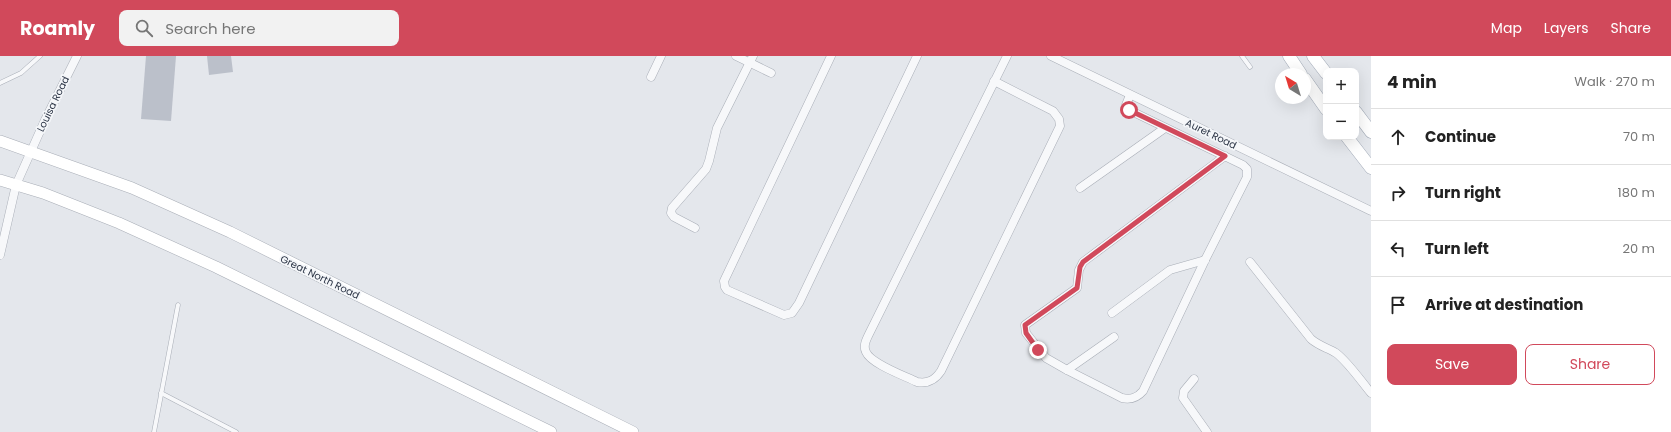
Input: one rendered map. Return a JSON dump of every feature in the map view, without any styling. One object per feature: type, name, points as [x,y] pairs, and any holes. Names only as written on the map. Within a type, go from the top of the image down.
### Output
[{"type":"main road","points":[[1289,56],[1297,68]]},
{"type":"main road","points":[[1313,56],[1323,69]]},
{"type":"main road","points":[[1311,88],[1323,105]]},
{"type":"main road","points":[[1359,116],[1371,132]]},
{"type":"main road","name":"Great North Road","points":[[0,140],[132,188],[230,232],[633,432]]},
{"type":"main road","points":[[1349,140],[1371,168]]},
{"type":"main road","points":[[0,180],[44,193],[119,223],[216,266],[552,432]]},
{"type":"street","name":"Louisa Road","points":[[0,255],[16,185],[30,152],[77,56]]},
{"type":"street","points":[[651,77],[661,56]]},
{"type":"street","points":[[736,56],[751,59],[771,73]]},
{"type":"street","points":[[831,56],[724,281],[727,290],[784,315],[792,313],[799,303],[917,56]]},
{"type":"street","points":[[994,81],[1053,111],[1059,119],[1060,126],[941,371],[938,376],[930,381],[923,383],[917,382],[873,361],[865,352],[865,345],[869,334],[994,81],[1007,56]]},
{"type":"street","name":"Auret Road","points":[[1051,56],[1371,211]]},
{"type":"street","points":[[695,228],[674,217],[671,213],[672,208],[706,169],[710,161],[717,128],[751,59]]},
{"type":"street","points":[[1130,95],[1126,103],[1129,110],[1225,156],[1246,167],[1248,174],[1145,386],[1139,395],[1132,399],[1122,398],[1067,370],[1041,354],[1026,333],[1025,325],[1077,288],[1080,267],[1083,262],[1225,156]]},
{"type":"street","points":[[1080,188],[1165,128]]},
{"type":"street","points":[[1112,313],[1170,270],[1205,260]]},
{"type":"street","points":[[1250,262],[1311,339],[1320,346],[1340,357],[1371,394]]},
{"type":"street","points":[[1067,370],[1114,337]]},
{"type":"street","points":[[1194,379],[1184,391],[1183,398],[1207,432]]},
{"type":"lane","points":[[0,83],[21,73],[40,56]]},
{"type":"lane","points":[[1242,56],[1250,67]]},
{"type":"lane","points":[[160,432],[154,430],[178,305]]},
{"type":"lane","points":[[161,393],[236,432]]},
{"type":"building","points":[[146,56],[176,56],[171,121],[141,119]]},
{"type":"building","points":[[207,56],[231,56],[233,72],[209,75]]},
{"type":"route","points":[[1038,350],[1024,330],[1025,325],[1077,288],[1079,270],[1083,262],[1225,156],[1129,110]]}]
